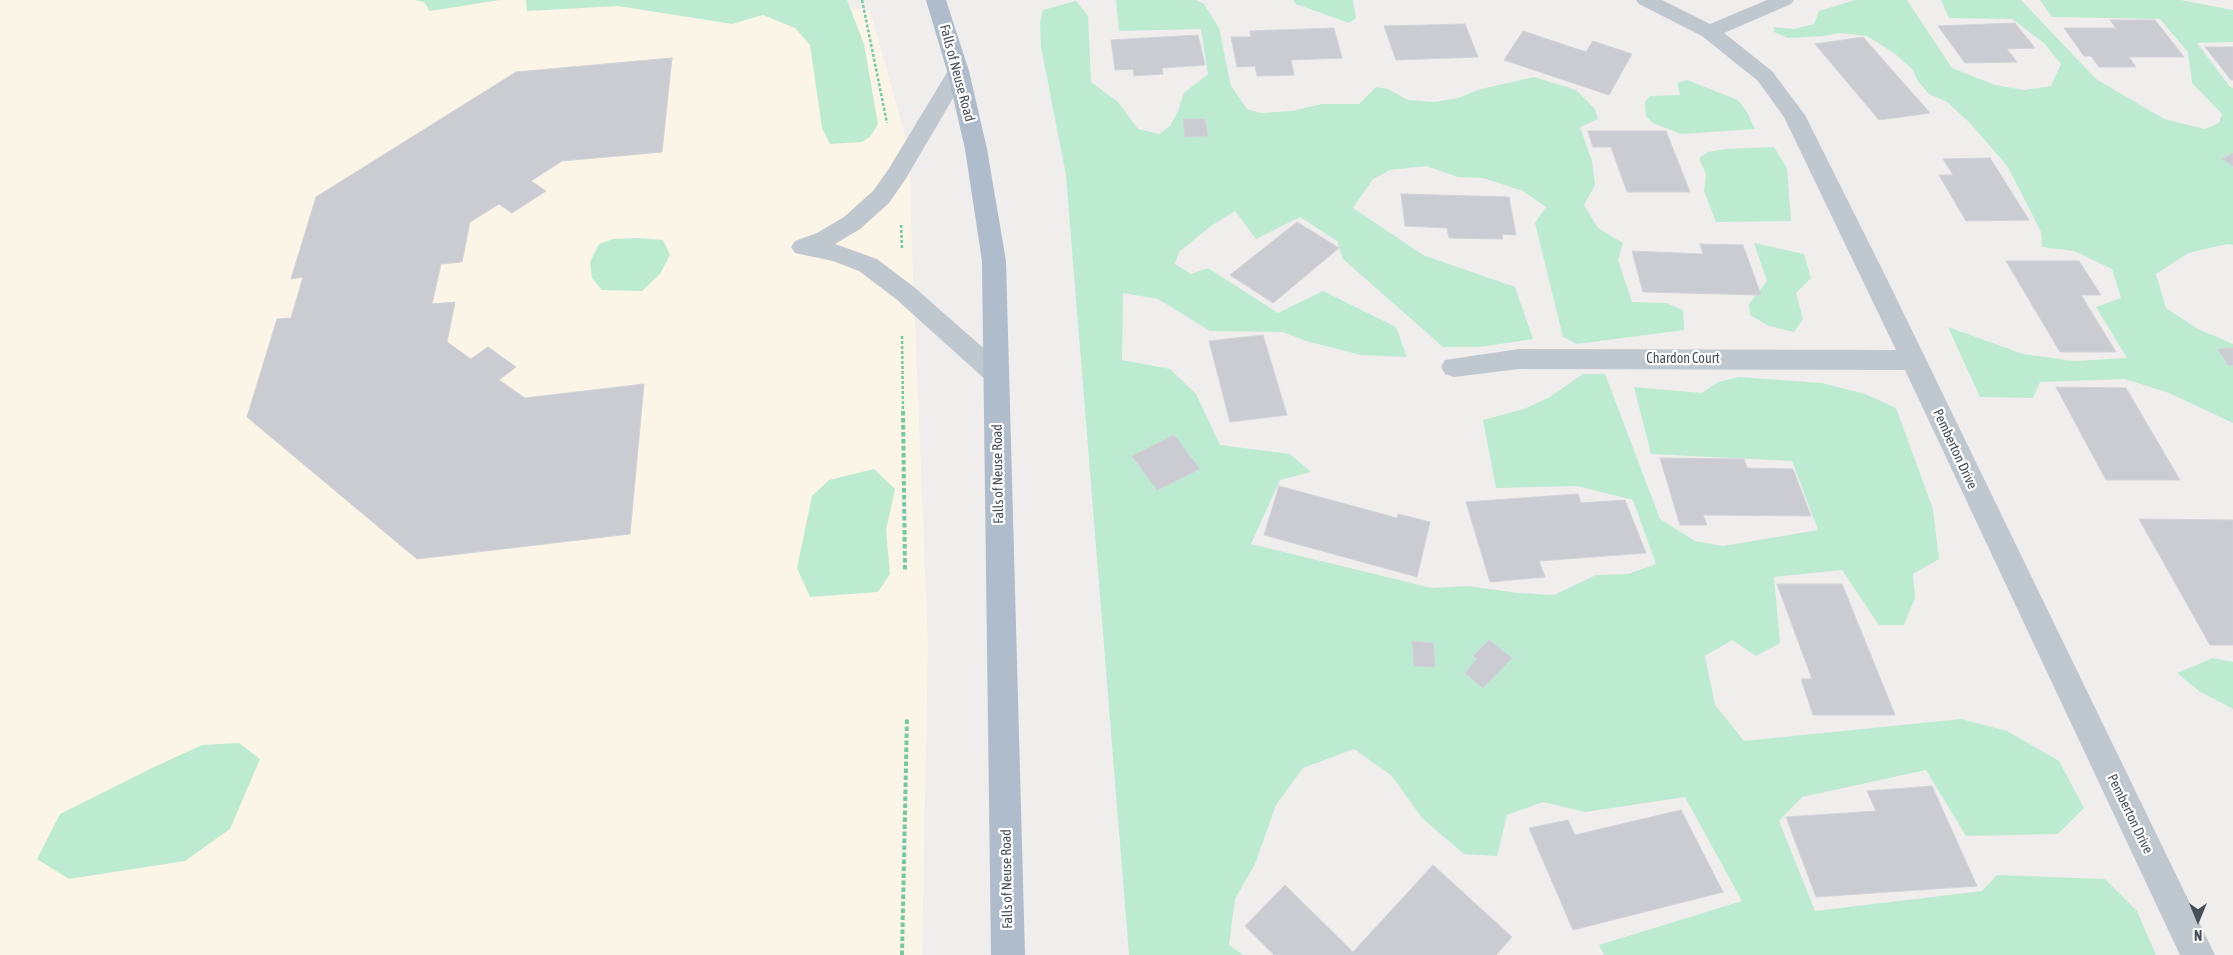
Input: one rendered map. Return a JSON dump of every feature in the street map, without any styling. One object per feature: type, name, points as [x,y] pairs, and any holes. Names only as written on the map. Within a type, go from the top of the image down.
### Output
[{"type":"main road","name":"Falls of Neuse Road","points":[[936,0],[958,71],[976,149],[994,261],[1008,955]]},
{"type":"street","name":"Pemberton Drive","points":[[1646,0],[1710,32],[1765,76],[1794,116],[2198,955]]},
{"type":"street","points":[[1710,32],[1784,0]]},
{"type":"street","points":[[958,71],[897,175],[881,197],[852,223],[825,239],[803,247],[837,253],[868,265],[905,293],[996,374]]},
{"type":"street","name":"Chardon Court","points":[[1454,367],[1519,359],[1913,360]]},
{"type":"path","points":[[862,0],[888,128]]},
{"type":"path","points":[[901,222],[902,249]]},
{"type":"path","points":[[902,328],[901,421],[905,570]]},
{"type":"path","points":[[902,955],[907,717]]},
{"type":"shaded area","points":[[0,0],[761,0],[870,10],[910,153],[911,224],[928,643],[922,955],[0,955]]},
{"type":"green space","points":[[415,0],[500,0],[430,11],[424,2]]},
{"type":"green space","points":[[526,0],[847,0],[864,44],[878,124],[870,137],[862,142],[830,144],[822,128],[810,45],[795,28],[763,15],[732,24],[618,6],[527,11]]},
{"type":"green space","points":[[1116,0],[1196,0],[1204,4],[1219,28],[1231,86],[1247,109],[1261,113],[1292,111],[1322,104],[1359,104],[1376,87],[1388,89],[1408,100],[1434,102],[1458,98],[1481,89],[1534,77],[1576,90],[1595,109],[1598,119],[1580,127],[1592,161],[1595,185],[1584,205],[1598,228],[1623,243],[1618,260],[1632,302],[1666,303],[1683,310],[1684,330],[1577,344],[1563,337],[1535,223],[1546,207],[1523,191],[1483,178],[1458,177],[1426,166],[1390,170],[1373,179],[1353,208],[1423,255],[1515,287],[1533,339],[1480,347],[1443,347],[1343,259],[1337,241],[1300,217],[1256,239],[1235,211],[1211,226],[1179,252],[1175,264],[1191,274],[1208,268],[1278,313],[1323,291],[1396,327],[1407,357],[1361,355],[1306,341],[1283,332],[1210,331],[1158,299],[1123,293],[1122,360],[1170,369],[1196,394],[1220,445],[1290,454],[1311,472],[1280,480],[1251,544],[1432,588],[1468,586],[1518,593],[1554,595],[1596,575],[1628,574],[1656,564],[1633,500],[1577,486],[1496,488],[1483,420],[1524,409],[1548,398],[1583,374],[1605,374],[1660,519],[1695,541],[1723,546],[1818,530],[1792,461],[1651,454],[1634,387],[1702,393],[1718,382],[1739,377],[1822,383],[1865,394],[1896,408],[1933,509],[1939,559],[1913,574],[1915,598],[1904,625],[1879,625],[1842,570],[1774,577],[1780,643],[1756,656],[1732,640],[1705,656],[1715,705],[1744,741],[1961,719],[2007,731],[2059,761],[2084,808],[2058,834],[1966,836],[1926,770],[1802,797],[1779,821],[1815,911],[1982,891],[1997,875],[2105,879],[2137,911],[2156,955],[1604,955],[1599,945],[1742,901],[1685,797],[1585,812],[1543,802],[1507,815],[1497,856],[1464,854],[1422,818],[1392,776],[1354,749],[1303,768],[1276,805],[1255,864],[1235,899],[1229,945],[1243,955],[1129,955],[1066,175],[1041,47],[1040,22],[1043,10],[1076,1],[1088,16],[1091,82],[1118,102],[1138,129],[1159,134],[1170,126],[1178,111],[1184,93],[1208,74],[1201,29],[1119,31]]},
{"type":"green space","points":[[1293,0],[1353,0],[1356,18],[1349,23],[1296,4]]},
{"type":"green space","points":[[1855,0],[1907,0],[1952,68],[1995,85],[2024,90],[2051,86],[2061,64],[2044,43],[2012,19],[1949,18],[1941,0],[2021,0],[2096,79],[2164,119],[2205,129],[2219,123],[2222,114],[2192,83],[2188,52],[2160,19],[2052,17],[2040,0],[2181,0],[2233,10],[2233,42],[2197,43],[2230,87],[2233,88],[2233,245],[2227,244],[2188,253],[2156,274],[2166,308],[2198,329],[2233,344],[2233,423],[2169,393],[2125,379],[2040,382],[2033,398],[1980,397],[1948,327],[2023,354],[2074,361],[2127,358],[2096,307],[2121,298],[2112,269],[2074,251],[2042,247],[2041,232],[2008,167],[1970,123],[1947,102],[1929,94],[1918,81],[1912,69],[1894,53],[1867,36],[1840,33],[1788,38],[1774,32],[1774,27],[1794,29],[1814,24],[1819,11]]},
{"type":"green space","points":[[1687,80],[1738,100],[1747,112],[1755,129],[1681,134],[1653,123],[1646,116],[1645,102],[1650,96],[1680,95],[1677,83]]},
{"type":"green space","points":[[1774,147],[1787,168],[1791,221],[1716,222],[1704,191],[1706,174],[1699,158],[1708,152],[1725,149]]},
{"type":"green space","points":[[639,238],[663,240],[670,255],[660,274],[642,291],[602,290],[592,278],[590,262],[599,244],[613,239]]},
{"type":"green space","points":[[1754,243],[1804,254],[1811,278],[1796,293],[1803,319],[1794,332],[1769,326],[1750,315],[1749,304],[1767,281]]},
{"type":"green space","points":[[874,469],[895,489],[886,530],[890,574],[878,592],[810,597],[797,568],[812,496],[829,480]]},
{"type":"green space","points":[[2213,658],[2233,662],[2233,709],[2199,691],[2177,673]]},
{"type":"green space","points":[[239,743],[260,759],[230,829],[185,861],[69,879],[37,859],[60,814],[202,745]]},
{"type":"building","points":[[2110,20],[2155,20],[2184,57],[2129,57],[2136,67],[2099,67],[2091,56],[2084,56],[2064,28],[2116,28]]},
{"type":"building","points":[[2015,23],[2035,48],[2007,49],[2017,62],[1965,63],[1938,26]]},
{"type":"building","points":[[1465,24],[1478,57],[1396,60],[1384,26]]},
{"type":"building","points":[[1334,28],[1342,58],[1291,60],[1294,75],[1257,76],[1255,66],[1237,67],[1231,37],[1251,37],[1250,31]]},
{"type":"building","points":[[1523,31],[1586,52],[1593,41],[1632,54],[1609,95],[1504,60]]},
{"type":"building","points":[[1198,35],[1205,65],[1162,68],[1163,74],[1134,76],[1133,69],[1115,70],[1111,40]]},
{"type":"building","points":[[1863,37],[1930,113],[1879,120],[1815,44]]},
{"type":"building","points":[[2205,47],[2233,47],[2233,80],[2231,80]]},
{"type":"building","points":[[672,58],[662,152],[562,161],[531,181],[546,191],[512,213],[499,204],[470,222],[462,262],[441,264],[432,304],[455,302],[447,342],[471,359],[488,347],[516,367],[499,380],[525,398],[644,384],[630,534],[417,559],[247,417],[277,319],[291,318],[303,277],[291,279],[316,197],[516,72]]},
{"type":"building","points":[[1183,119],[1205,119],[1208,136],[1185,137]]},
{"type":"building","points":[[1588,131],[1666,131],[1690,192],[1627,192],[1611,147],[1593,147]]},
{"type":"building","points":[[2233,153],[2233,166],[2222,159]]},
{"type":"building","points":[[1990,158],[2029,220],[1966,221],[1939,175],[1953,175],[1943,159]]},
{"type":"building","points":[[1401,194],[1509,197],[1516,235],[1502,234],[1503,239],[1449,238],[1447,228],[1405,226]]},
{"type":"building","points":[[1297,222],[1339,248],[1273,303],[1230,275]]},
{"type":"building","points":[[1700,244],[1743,245],[1761,295],[1643,292],[1632,251],[1703,254]]},
{"type":"building","points":[[2006,261],[2079,261],[2101,295],[2081,295],[2116,352],[2060,352]]},
{"type":"building","points":[[1263,335],[1287,415],[1230,422],[1209,341]]},
{"type":"building","points":[[2233,348],[2233,365],[2228,365],[2218,349]]},
{"type":"building","points":[[2056,387],[2126,388],[2180,480],[2106,480]]},
{"type":"building","points":[[1174,435],[1200,469],[1157,490],[1132,456]]},
{"type":"building","points":[[1660,458],[1744,459],[1747,468],[1793,469],[1811,516],[1703,515],[1707,525],[1680,525]]},
{"type":"building","points":[[1279,486],[1397,518],[1398,514],[1430,522],[1417,577],[1264,535]]},
{"type":"building","points":[[1578,494],[1581,503],[1625,500],[1646,553],[1539,561],[1545,577],[1490,582],[1466,502]]},
{"type":"building","points":[[2139,519],[2233,520],[2233,645],[2210,645]]},
{"type":"building","points":[[1777,584],[1842,584],[1895,715],[1813,715],[1801,679],[1812,679]]},
{"type":"building","points":[[1489,640],[1512,658],[1483,688],[1465,673],[1477,659],[1473,656]]},
{"type":"building","points":[[1412,641],[1433,643],[1435,667],[1414,666]]},
{"type":"building","points":[[1932,786],[1977,886],[1816,897],[1786,817],[1876,811],[1867,791]]},
{"type":"building","points":[[1681,810],[1723,892],[1573,930],[1529,828],[1568,820],[1575,835]]},
{"type":"building","points":[[1433,865],[1512,937],[1496,955],[1274,955],[1245,926],[1285,885],[1353,952]]}]
